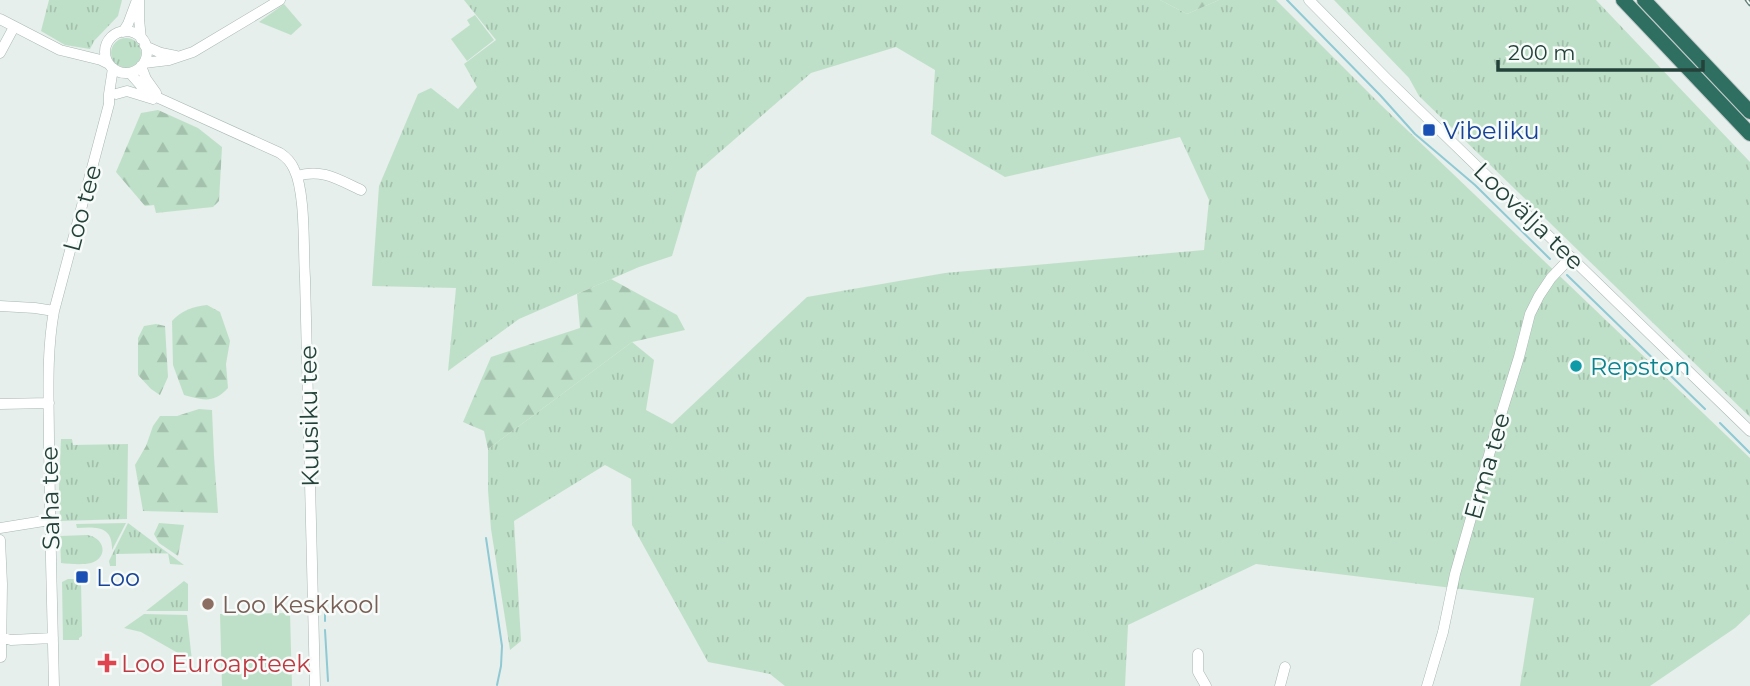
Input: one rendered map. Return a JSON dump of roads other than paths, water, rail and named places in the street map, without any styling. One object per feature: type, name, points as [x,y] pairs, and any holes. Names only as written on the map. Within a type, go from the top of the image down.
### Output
[{"type":"highway","points":[[1623,0],[1750,134]]},
{"type":"highway","points":[[1644,0],[1750,112]]},
{"type":"street","points":[[111,66],[105,55],[106,46],[111,38],[123,32],[138,0]]},
{"type":"street","points":[[138,0],[146,54],[142,64],[151,86],[164,101]]},
{"type":"street","name":"Loovälja tee","points":[[1308,0],[1750,431]]},
{"type":"street","points":[[0,19],[60,50],[100,60],[121,73],[128,73],[142,64],[163,61],[203,48],[275,1]]},
{"type":"street","points":[[0,53],[13,27]]},
{"type":"street","points":[[123,32],[133,33],[161,53],[180,56]]},
{"type":"street","points":[[81,55],[106,46]]},
{"type":"street","name":"Loo tee","points":[[54,311],[109,104],[111,66]]},
{"type":"street","points":[[128,73],[147,92],[164,101]]},
{"type":"street","name":"Loo tee","points":[[109,104],[128,73]]},
{"type":"street","points":[[116,94],[127,91],[164,101]]},
{"type":"street","name":"Kuusiku tee","points":[[164,101],[280,153],[292,164],[297,176],[307,316],[315,686]]},
{"type":"street","points":[[297,176],[307,173],[326,174],[361,190]]},
{"type":"street","name":"Erma tee","points":[[1427,686],[1459,562],[1530,314],[1550,278],[1571,257]]},
{"type":"street","points":[[0,306],[54,311]]},
{"type":"street","name":"Saha tee","points":[[54,311],[49,350],[54,686]]},
{"type":"street","points":[[0,404],[49,403]]},
{"type":"street","points":[[0,528],[50,520]]},
{"type":"street","points":[[0,540],[1,657]]},
{"type":"street","points":[[1,637],[11,640],[53,638]]},
{"type":"street","points":[[1198,654],[1198,673],[1206,686]]},
{"type":"street","points":[[1280,686],[1285,667]]},
{"type":"waterway","points":[[1287,0],[1415,134],[1475,185],[1550,259]]},
{"type":"waterway","points":[[1567,275],[1705,409]]},
{"type":"waterway","points":[[1720,423],[1750,453]]},
{"type":"waterway","points":[[486,538],[502,646],[497,685]]},
{"type":"waterway","points":[[325,608],[325,621]]},
{"type":"waterway","points":[[325,630],[328,681]]},
{"type":"railway","points":[[1747,0],[1750,4]]},
{"type":"place","name":"Vibeliku","points":[[1429,130]]},
{"type":"place","name":"Repston","points":[[1576,366]]},
{"type":"place","name":"Loo","points":[[82,577]]},
{"type":"place","name":"Loo Keskkool","points":[[208,604]]},
{"type":"place","name":"Loo Euroapteek","points":[[107,663]]}]
